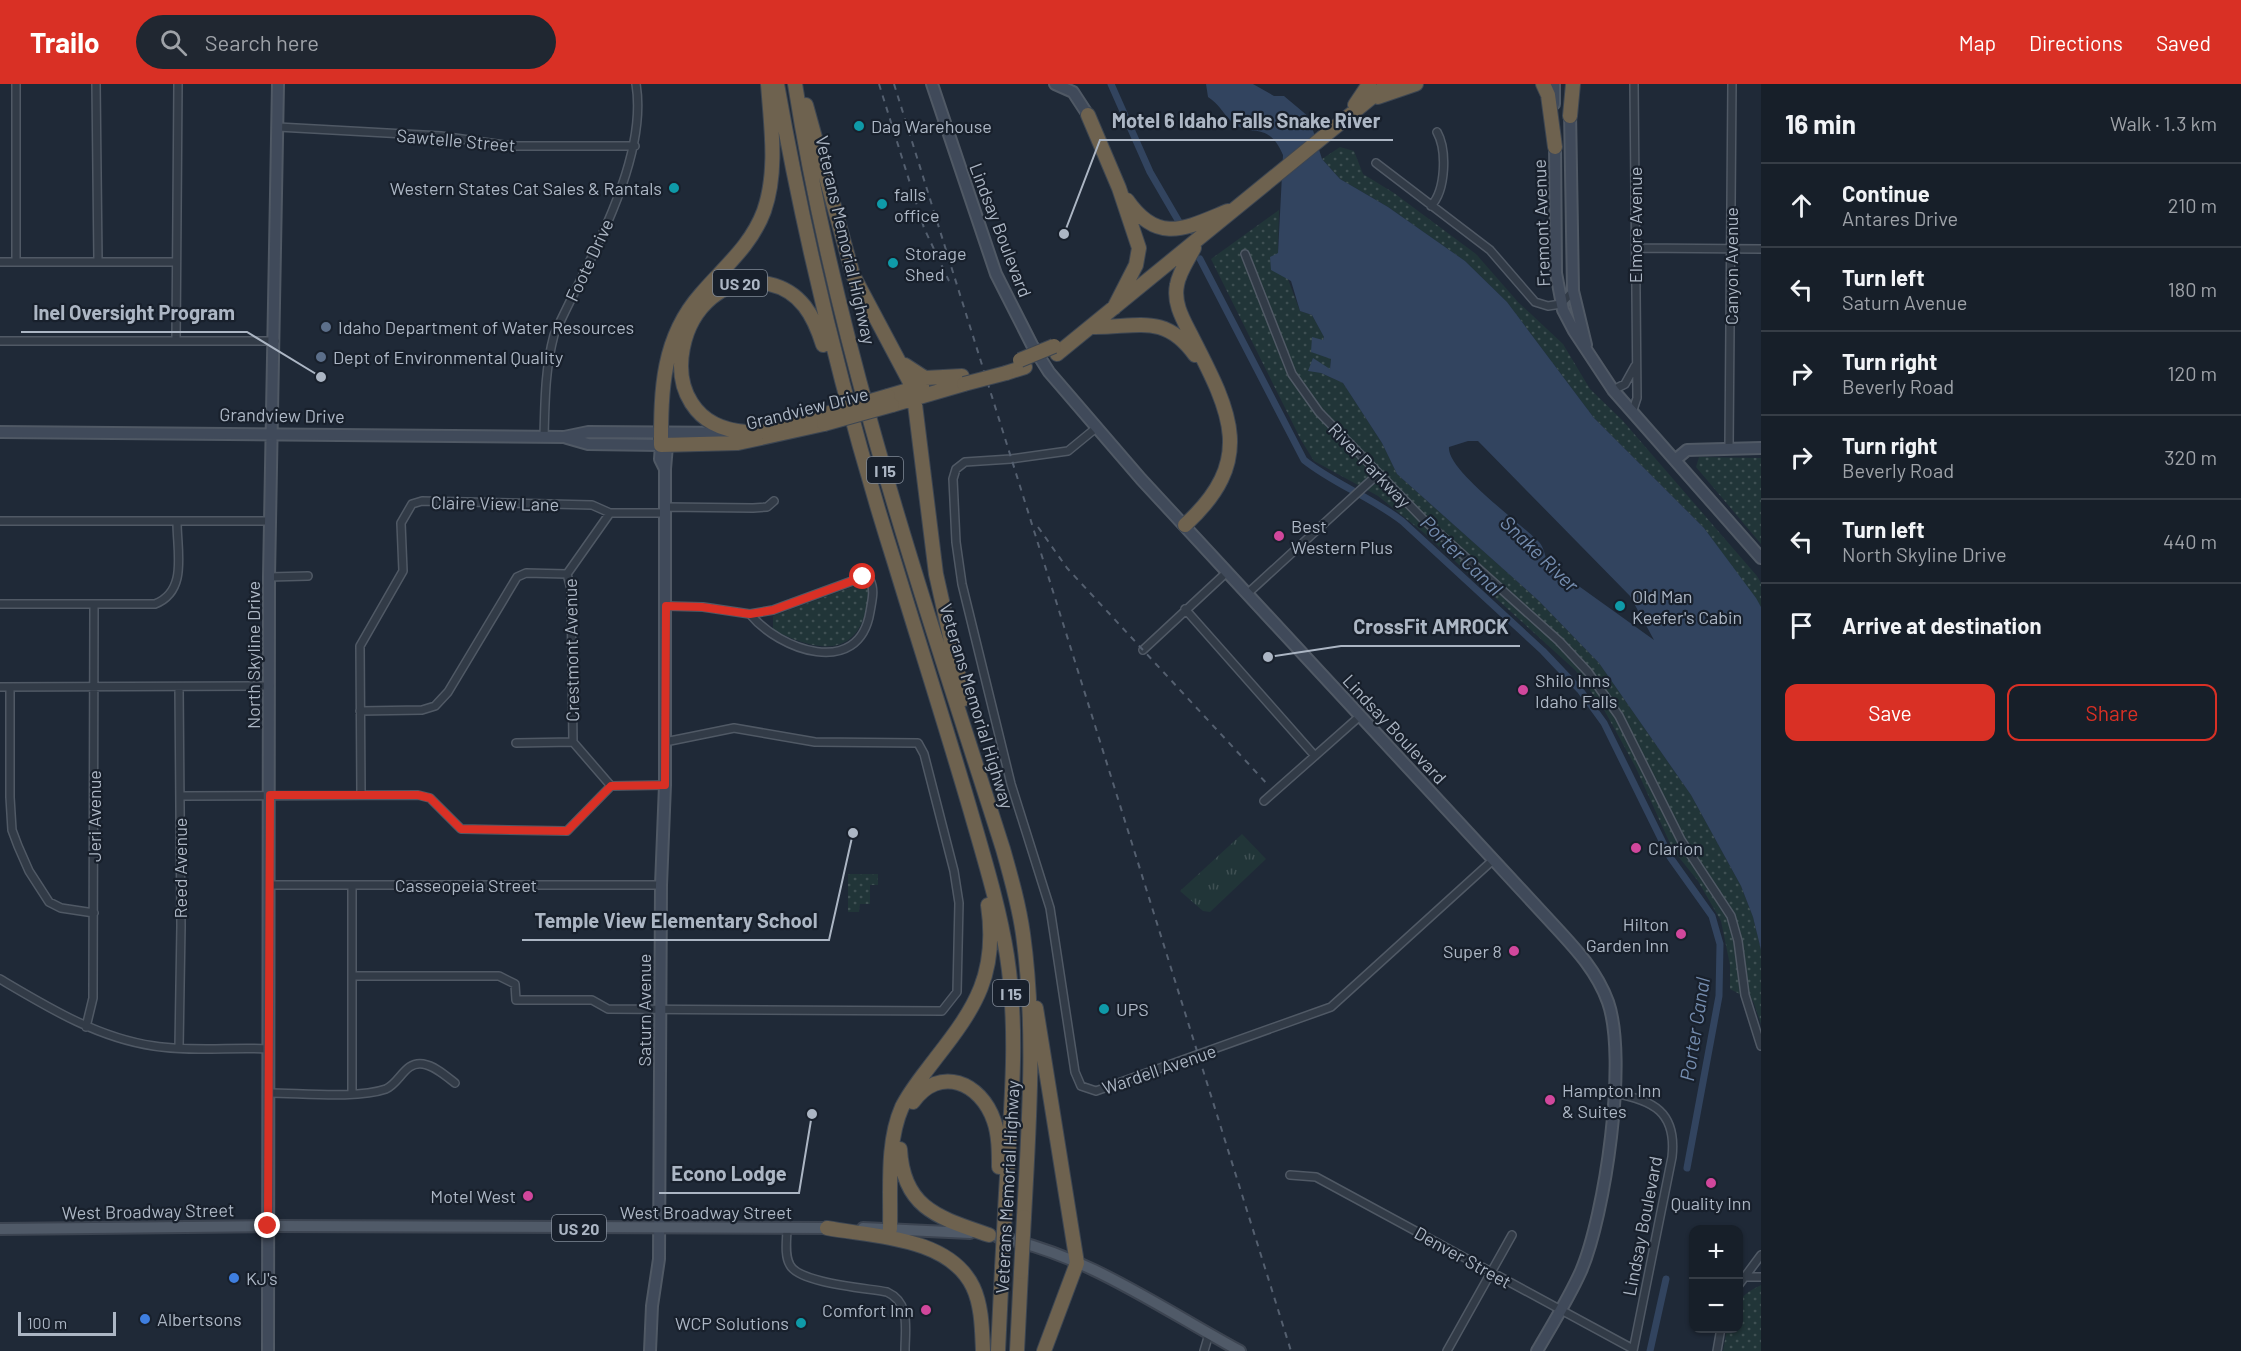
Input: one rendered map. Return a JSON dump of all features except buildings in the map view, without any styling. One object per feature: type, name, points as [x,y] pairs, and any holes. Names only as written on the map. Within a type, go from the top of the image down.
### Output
[{"type":"highway","points":[[665,440],[663,380],[672,340],[699,296],[739,255],[752,237],[770,191],[772,142],[768,84]]},
{"type":"highway","name":"Veterans Memorial Highway","points":[[777,84],[807,240],[856,440],[991,880],[1009,977],[1013,1043],[998,1351]]},
{"type":"highway","name":"Veterans Memorial Highway","points":[[795,84],[832,272],[870,424],[1003,849],[1023,934],[1030,1023],[1030,1076],[1017,1351]]},
{"type":"highway","points":[[801,84],[854,275],[914,393],[932,549],[942,603],[1003,849]]},
{"type":"highway","points":[[1346,119],[1369,84]]},
{"type":"highway","points":[[918,434],[922,412],[927,404],[943,392],[961,382],[1023,363],[1074,340],[1114,310],[1388,84]]},
{"type":"highway","points":[[1368,100],[1416,84]]},
{"type":"highway","points":[[1543,84],[1548,95],[1555,147]]},
{"type":"highway","points":[[1570,116],[1571,84]]},
{"type":"highway","points":[[1088,115],[1119,188],[1139,248],[1136,265],[1114,310]]},
{"type":"highway","points":[[1119,188],[1135,212],[1145,221],[1166,230],[1182,229],[1241,206]]},
{"type":"highway","points":[[1185,525],[1218,488],[1228,464],[1230,440],[1225,410],[1178,306],[1176,286],[1198,241]]},
{"type":"highway","name":"US 20","points":[[748,432],[714,424],[699,414],[688,399],[682,380],[681,361],[688,333],[698,311],[721,290],[737,283],[758,281],[780,286],[802,300],[816,323],[856,440]]},
{"type":"highway","points":[[665,440],[671,371],[684,332],[698,311]]},
{"type":"highway","points":[[1092,327],[1144,323],[1172,332],[1194,353],[1225,410]]},
{"type":"highway","points":[[892,348],[908,369],[916,374],[961,382]]},
{"type":"highway","name":"Grandview Drive","points":[[665,440],[738,443],[769,439],[823,419],[961,382]]},
{"type":"highway","name":"Grandview Drive","points":[[748,432],[823,419]]},
{"type":"highway","points":[[890,1229],[894,1139],[899,1115],[912,1088],[973,1008],[988,969],[990,920],[962,780]]},
{"type":"highway","points":[[1023,934],[1077,1263],[1044,1351]]},
{"type":"highway","points":[[989,1235],[935,1215],[910,1191],[904,1177],[900,1150],[902,1131],[914,1100],[924,1088],[942,1082],[960,1083],[972,1088],[990,1109],[998,1136],[1003,1212]]},
{"type":"highway","points":[[827,1228],[923,1246],[948,1258],[963,1272],[973,1288],[981,1316],[984,1351]]},
{"type":"main road","name":"West Broadway Street","points":[[0,1228],[268,1226],[827,1228],[989,1235],[1033,1245],[1077,1263],[1240,1351]]},
{"type":"street","points":[[16,84],[16,262]]},
{"type":"street","points":[[96,84],[98,261]]},
{"type":"street","points":[[176,340],[178,84]]},
{"type":"street","name":"North Skyline Drive","points":[[268,1351],[269,577],[278,84]]},
{"type":"street","name":"Foote Drive","points":[[544,437],[545,383],[554,335],[622,188],[635,146],[638,118],[636,84]]},
{"type":"street","name":"Lindsay Boulevard","points":[[932,84],[980,230],[1011,305],[1049,372],[1096,428],[1247,594],[1579,953],[1598,980],[1607,1001],[1616,1034],[1614,1092],[1645,1100],[1654,1105],[1665,1116],[1673,1136],[1672,1156],[1633,1350]]},
{"type":"street","points":[[1055,84],[1073,92],[1088,115]]},
{"type":"street","name":"Fremont Avenue","points":[[1554,84],[1555,256],[1561,303],[1588,354],[1613,390],[1761,558]]},
{"type":"street","name":"Elmore Avenue","points":[[1633,410],[1638,398],[1635,366],[1634,84]]},
{"type":"street","name":"Canyon Avenue","points":[[1730,448],[1732,84]]},
{"type":"street","name":"Fremont Avenue","points":[[1570,116],[1573,291],[1588,354]]},
{"type":"street","name":"Sawtelle Street","points":[[278,127],[441,136],[511,146],[635,146]]},
{"type":"street","points":[[1431,206],[1440,194],[1441,182],[1442,141],[1437,132]]},
{"type":"street","points":[[1376,163],[1490,250],[1535,302],[1548,306],[1561,303],[1573,291]]},
{"type":"street","points":[[1636,248],[1761,249]]},
{"type":"street","name":"River Parkway","points":[[1245,254],[1292,374],[1319,412],[1424,520],[1559,641],[1588,672],[1609,701],[1637,747],[1681,840],[1731,915],[1738,940],[1745,994],[1761,1046]]},
{"type":"street","points":[[0,262],[176,262]]},
{"type":"street","points":[[0,340],[274,340]]},
{"type":"street","points":[[1613,390],[1625,384],[1635,366]]},
{"type":"street","name":"Wardell Avenue","points":[[1096,428],[1068,452],[965,462],[956,469],[953,479],[956,542],[962,584],[1011,784],[1050,908],[1075,1072],[1082,1086],[1096,1091],[1331,1007],[1493,860]]},
{"type":"street","name":"Grandview Drive","points":[[0,432],[564,437],[588,432],[665,440],[748,432]]},
{"type":"street","name":"Saturn Avenue","points":[[650,1351],[650,1322],[659,1259],[660,1229],[661,885],[665,785],[666,606],[665,469],[660,459],[665,440]]},
{"type":"street","points":[[1672,456],[1688,450],[1761,448]]},
{"type":"street","points":[[1247,594],[1378,474]]},
{"type":"street","name":"Claire View Lane","points":[[361,794],[360,646],[403,571],[401,524],[412,504],[422,501],[592,505],[610,513],[753,508],[766,507],[774,501]]},
{"type":"street","name":"Crestmont Avenue","points":[[610,513],[567,574],[571,589],[573,742],[611,786]]},
{"type":"street","points":[[0,521],[271,521]]},
{"type":"street","points":[[0,604],[155,604],[167,599],[178,579],[177,522]]},
{"type":"street","points":[[1143,650],[1227,572]]},
{"type":"street","points":[[360,711],[422,710],[435,706],[448,692],[517,577],[526,573],[567,574]]},
{"type":"street","points":[[269,577],[308,576]]},
{"type":"street","points":[[666,606],[702,607],[750,614],[773,610],[863,577],[870,580],[874,588],[864,630],[846,648],[831,652],[811,651],[783,643],[761,627],[750,614]]},
{"type":"street","name":"Jeri Avenue","points":[[86,1027],[93,998],[94,605]]},
{"type":"street","points":[[1185,609],[1315,756]]},
{"type":"street","points":[[0,687],[270,686]]},
{"type":"street","points":[[10,687],[10,797],[15,838],[29,871],[49,902],[62,908],[94,913]]},
{"type":"street","name":"Reed Avenue","points":[[178,1048],[179,687]]},
{"type":"street","points":[[1264,801],[1360,716]]},
{"type":"street","points":[[353,976],[499,976],[515,984],[516,1000],[592,1000],[608,1009],[942,1011],[950,1003],[957,992],[959,903],[954,871],[924,754],[918,743],[815,742],[734,728],[665,742]]},
{"type":"street","points":[[516,743],[573,742]]},
{"type":"street","points":[[180,796],[418,795],[430,798],[461,829],[567,831],[611,786],[665,785]]},
{"type":"street","name":"Casseopeia Street","points":[[270,885],[661,885]]},
{"type":"street","points":[[352,886],[352,1093]]},
{"type":"street","points":[[0,979],[86,1027],[136,1043],[178,1048],[269,1049]]},
{"type":"street","points":[[269,1093],[352,1093],[388,1088],[410,1066],[422,1064],[434,1068],[455,1083]]},
{"type":"street","points":[[1537,1351],[1581,1272],[1596,1220],[1614,1092]]},
{"type":"street","name":"Denver Street","points":[[1290,1175],[1316,1177],[1633,1350]]},
{"type":"street","points":[[787,1228],[787,1255],[789,1264],[795,1271],[818,1280],[886,1292],[896,1297],[905,1315],[905,1351]]},
{"type":"street","points":[[1447,1351],[1512,1235]]},
{"type":"street","points":[[1743,1280],[1761,1255]]},
{"type":"street","points":[[1746,1277],[1761,1277]]},
{"type":"street","points":[[1717,1351],[1720,1333]]},
{"type":"street","points":[[1204,1351],[1209,1334]]},
{"type":"green space","points":[[1340,147],[1354,151],[1363,174],[1394,193],[1476,254],[1518,302],[1563,344],[1590,389],[1623,421],[1757,576],[1761,583],[1761,607],[1704,528],[1594,418],[1507,302],[1465,261],[1388,207],[1340,179],[1322,159]]},
{"type":"green space","points":[[1279,210],[1278,253],[1300,311],[1312,315],[1324,337],[1323,340],[1331,359],[1330,370],[1321,373],[1343,383],[1382,443],[1397,474],[1539,601],[1599,663],[1691,795],[1741,886],[1753,917],[1761,950],[1761,1024],[1753,1001],[1730,989],[1730,965],[1721,921],[1698,881],[1673,850],[1635,766],[1603,708],[1575,670],[1424,533],[1378,496],[1314,461],[1301,440],[1211,259]]},
{"type":"green space","points":[[1699,457],[1761,458],[1761,544],[1696,467]]},
{"type":"green space","points":[[860,584],[870,587],[866,612],[856,633],[846,641],[835,646],[811,645],[773,630],[773,616]]},
{"type":"green space","points":[[1242,834],[1266,859],[1210,912],[1203,911],[1180,891]]},
{"type":"green space","points":[[848,874],[878,874],[878,885],[870,885],[870,904],[860,904],[859,912],[848,912]]},
{"type":"green space","points":[[1761,1285],[1761,1351],[1723,1351],[1726,1333],[1743,1333],[1743,1297]]},
{"type":"water","name":"Snake River","points":[[1206,84],[1253,84],[1274,96],[1284,96],[1309,117],[1305,126],[1312,127],[1322,159],[1340,179],[1388,207],[1465,261],[1507,302],[1594,418],[1704,528],[1756,598],[1761,607],[1761,950],[1753,917],[1741,886],[1691,795],[1599,663],[1539,601],[1397,474],[1382,443],[1343,383],[1321,373],[1308,371],[1313,358],[1330,369],[1331,359],[1311,352],[1312,337],[1323,340],[1324,337],[1312,315],[1300,311],[1291,281],[1271,270],[1270,257],[1278,253],[1283,155],[1271,137],[1265,133],[1238,126],[1208,97]],"holes":[[[1468,441],[1478,441],[1630,596],[1654,640],[1548,564],[1539,542],[1472,483],[1451,457],[1449,447]]]},
{"type":"waterway","name":"Porter Canal","points":[[1111,84],[1150,172],[1182,227]]},
{"type":"waterway","name":"Porter Canal","points":[[1200,259],[1304,460],[1402,521],[1543,651],[1580,690],[1604,723],[1670,857],[1712,916],[1720,944],[1719,996],[1687,1168]]},
{"type":"waterway","name":"Porter Canal","points":[[1650,1351],[1666,1279]]},
{"type":"railway","points":[[879,84],[924,228],[949,281]]},
{"type":"railway","points":[[894,84],[1291,1351]]},
{"type":"railway","points":[[1038,527],[1067,568],[1269,786]]},
{"type":"place","name":"Dag Warehouse","points":[[859,126]]},
{"type":"place","name":"Western States Cat Sales & Rantals","points":[[674,188]]},
{"type":"place","name":"falls office","points":[[882,204]]},
{"type":"place","name":"Motel 6 Idaho Falls Snake River","points":[[1064,234]]},
{"type":"place","name":"Storage Shed","points":[[893,263]]},
{"type":"place","name":"Idaho Department of Water Resources","points":[[326,327]]},
{"type":"place","name":"Dept of Environmental Quality","points":[[321,357]]},
{"type":"place","name":"Inel Oversight Program","points":[[321,377]]},
{"type":"place","name":"Best Western Plus","points":[[1279,536]]},
{"type":"place","name":"Old Man Keefer's Cabin","points":[[1620,606]]},
{"type":"place","name":"CrossFit AMROCK","points":[[1268,657]]},
{"type":"place","name":"Shilo Inns Idaho Falls","points":[[1523,690]]},
{"type":"place","name":"Temple View Elementary School","points":[[853,833]]},
{"type":"place","name":"Clarion","points":[[1636,848]]},
{"type":"place","name":"Hilton Garden Inn","points":[[1681,934]]},
{"type":"place","name":"Super 8","points":[[1514,951]]},
{"type":"place","name":"UPS","points":[[1104,1009]]},
{"type":"place","name":"Hampton Inn & Suites","points":[[1550,1100]]},
{"type":"place","name":"Econo Lodge","points":[[812,1114]]},
{"type":"place","name":"Quality Inn","points":[[1711,1183]]},
{"type":"place","name":"Motel West","points":[[528,1196]]},
{"type":"place","name":"KJ's","points":[[234,1278]]},
{"type":"place","name":"Comfort Inn","points":[[926,1310]]},
{"type":"place","name":"Albertsons","points":[[145,1319]]},
{"type":"place","name":"WCP Solutions","points":[[801,1323]]},
{"type":"route","points":[[268,1226],[270,795],[418,795],[430,798],[461,829],[567,831],[611,786],[665,785],[666,606],[702,607],[750,614],[773,610],[863,577]]}]
